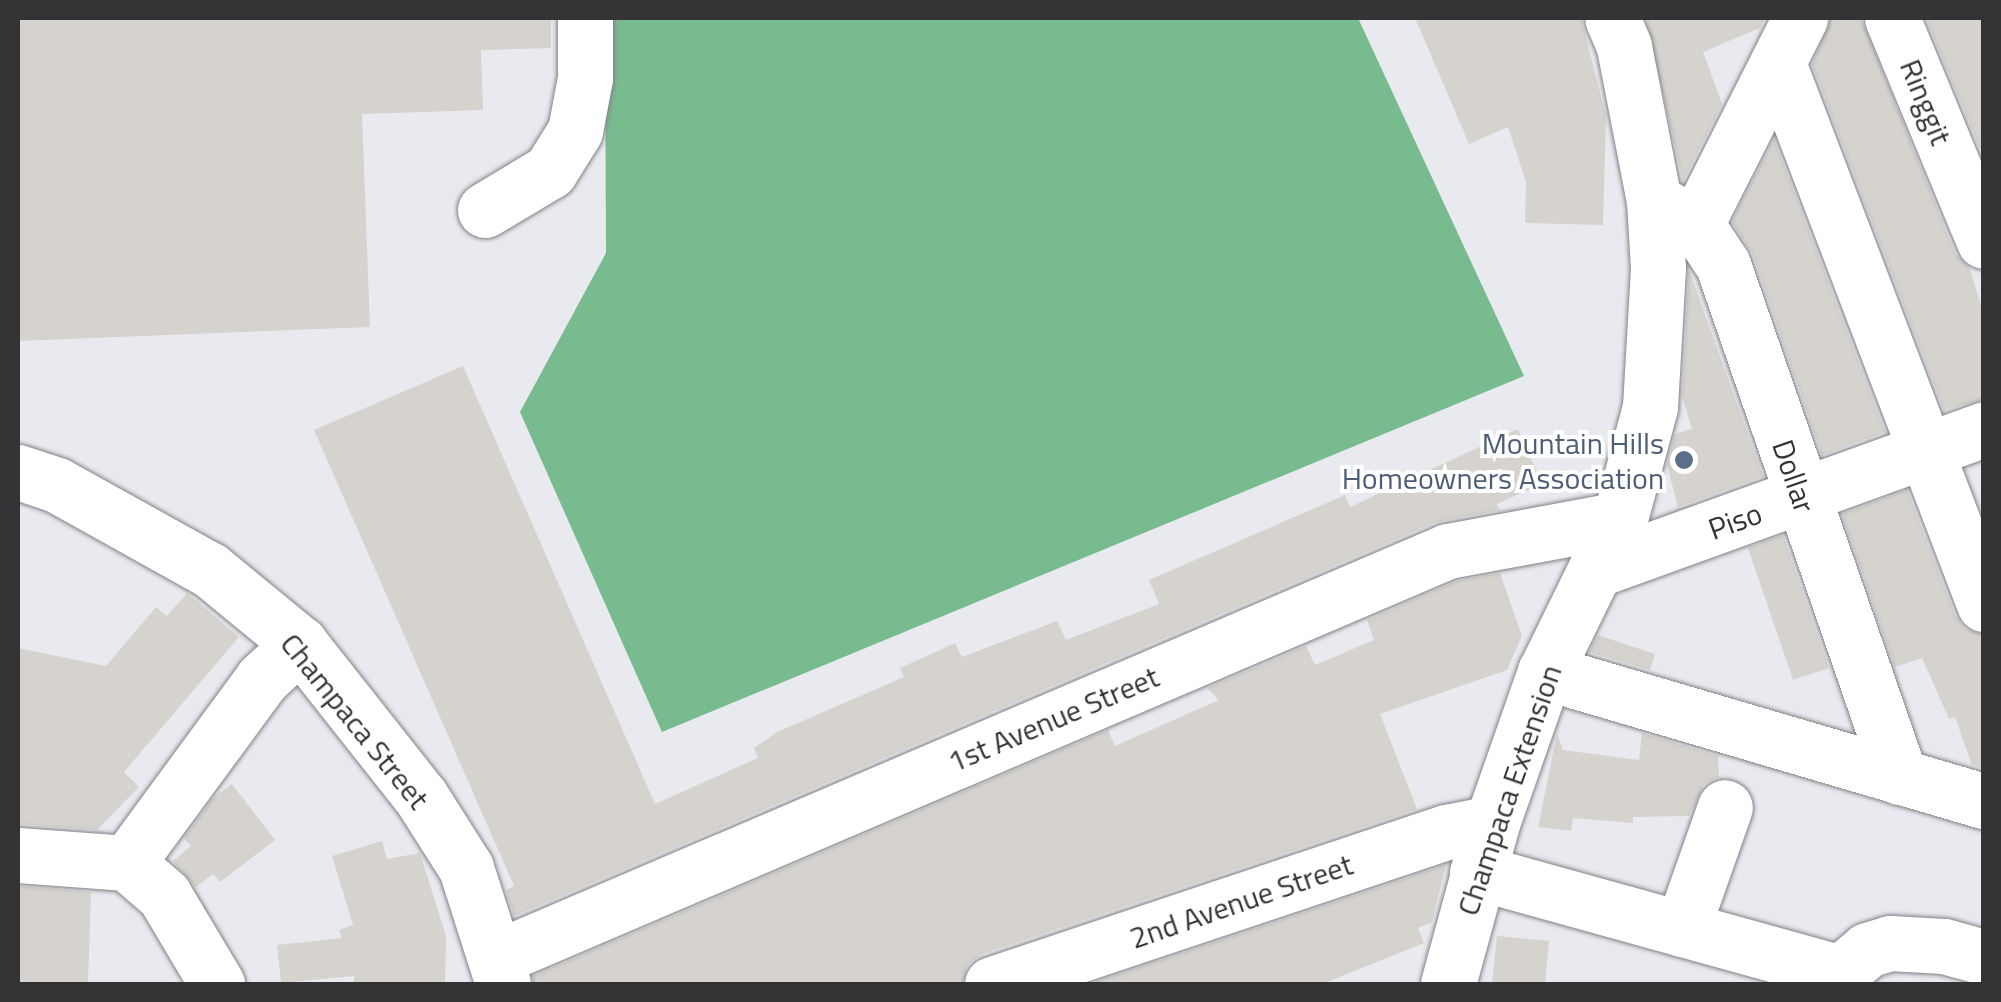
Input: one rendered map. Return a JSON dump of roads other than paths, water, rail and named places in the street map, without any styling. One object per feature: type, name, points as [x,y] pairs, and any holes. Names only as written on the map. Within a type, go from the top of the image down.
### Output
[{"type":"street","points":[[485,210],[550,172],[575,131],[585,78],[585,18]]},
{"type":"street","name":"Champaca Extension","points":[[1448,984],[1485,848],[1545,672],[1620,519],[1650,407],[1658,268],[1675,212],[1612,18]]},
{"type":"street","name":"Ringgit","points":[[1892,18],[1984,242]]},
{"type":"street","points":[[1675,212],[1789,40]]},
{"type":"street","points":[[1789,40],[1984,604]]},
{"type":"street","name":"Dollar","points":[[1675,212],[1722,264],[1800,498],[1900,777]]},
{"type":"street","name":"Piso","points":[[1598,569],[1984,429]]},
{"type":"street","name":"Champaca Street","points":[[18,472],[56,485],[210,570],[300,644],[421,797],[457,854],[500,971]]},
{"type":"street","name":"1st Avenue Street","points":[[500,971],[1448,551],[1620,519]]},
{"type":"street","points":[[127,864],[262,679],[300,644]]},
{"type":"street","points":[[1545,672],[1984,802]]},
{"type":"street","points":[[1682,929],[1726,807]]},
{"type":"street","name":"2nd Avenue Street","points":[[992,984],[1447,832],[1485,848]]},
{"type":"street","points":[[1485,848],[1682,929],[1839,978],[1867,950],[1890,944],[1944,946],[1984,957]]},
{"type":"street","points":[[18,855],[127,864],[164,895],[217,984]]},
{"type":"place","name":"Mountain Hills Homeowners Association","points":[[1684,460]]}]
